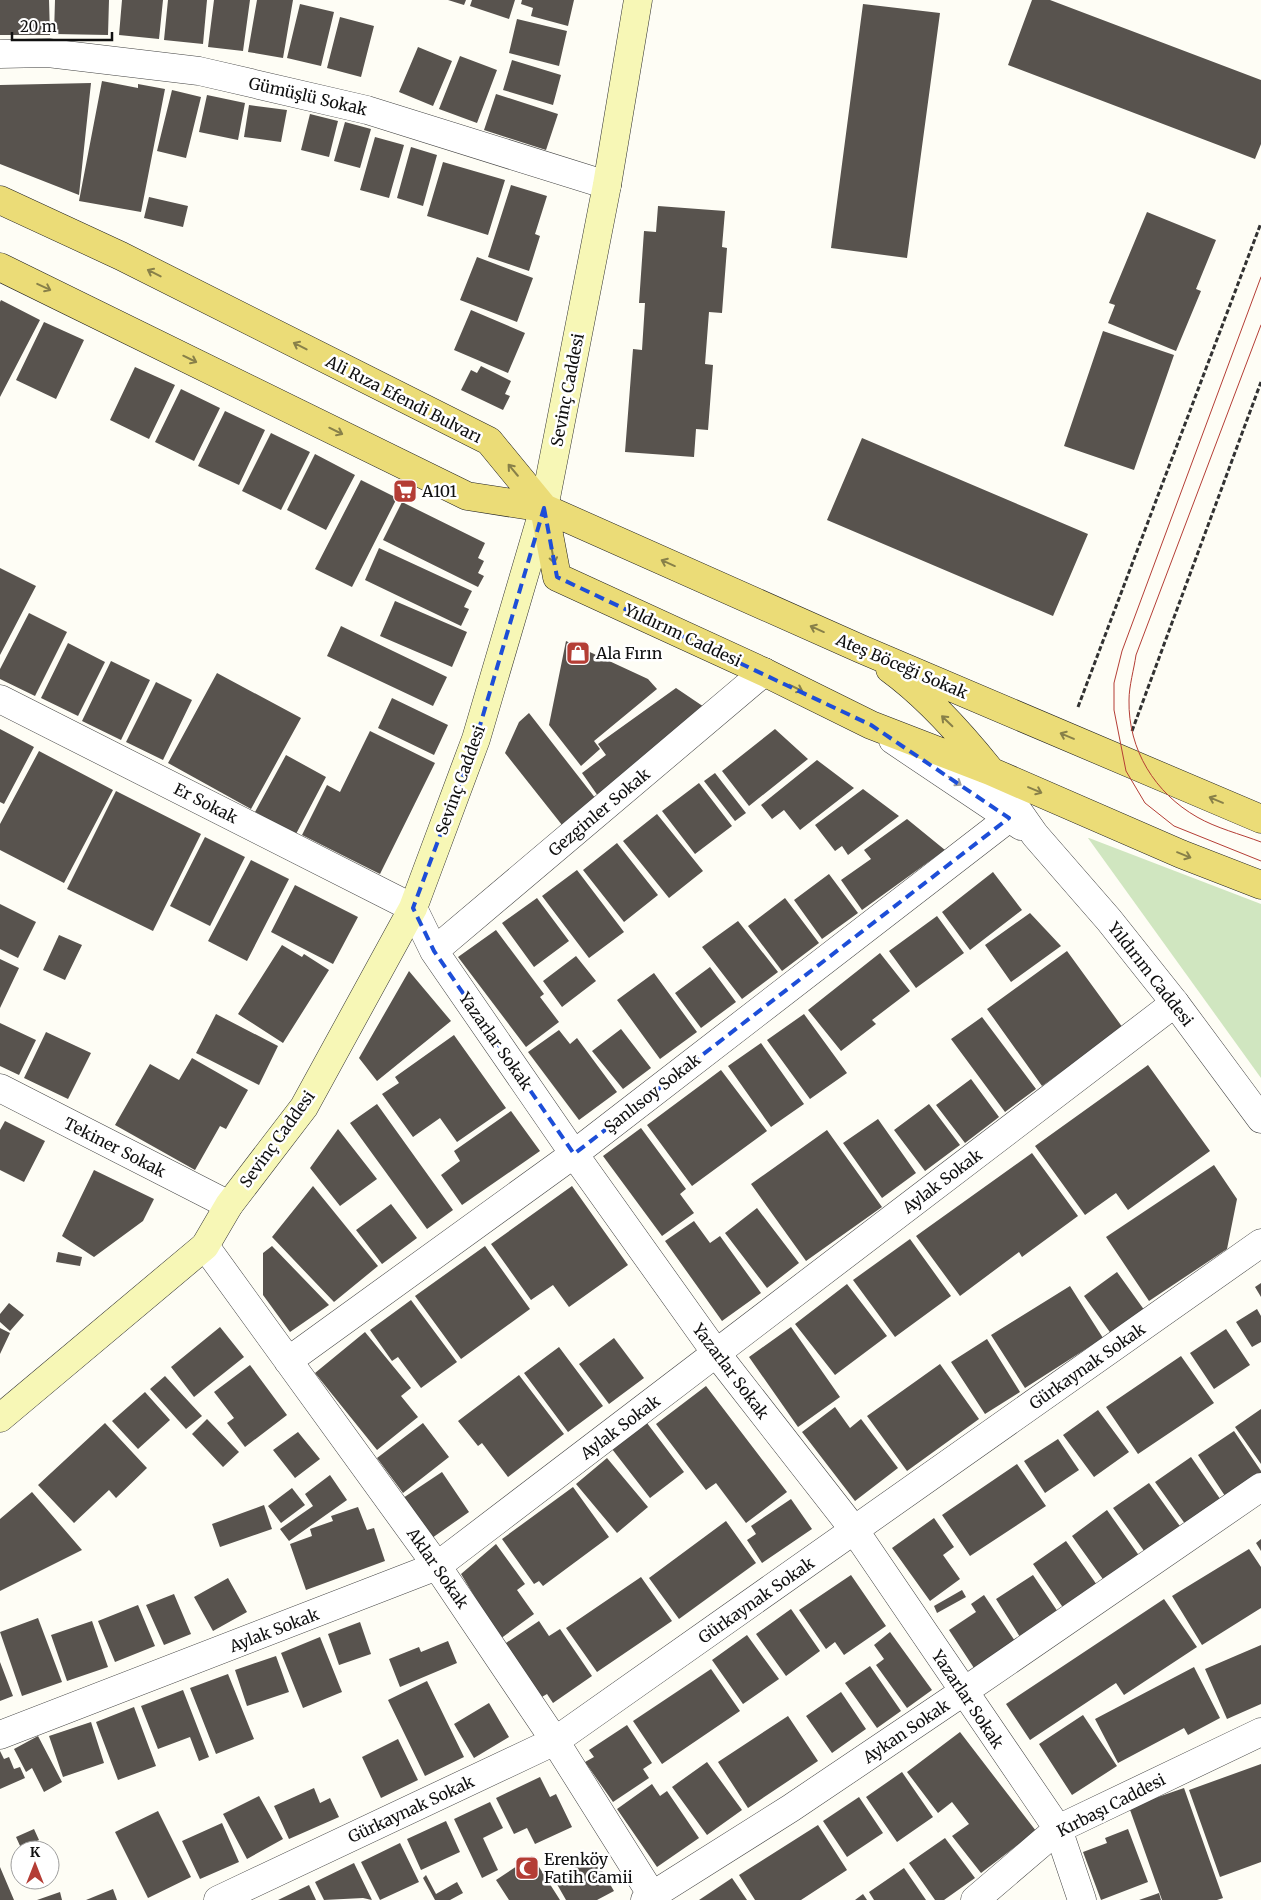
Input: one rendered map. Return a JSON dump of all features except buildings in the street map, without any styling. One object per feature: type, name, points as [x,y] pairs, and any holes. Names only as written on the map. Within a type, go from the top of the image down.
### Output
[{"type":"main road","name":"Sevinç Caddesi","points":[[0,1418],[205,1246],[229,1205],[304,1107],[413,908],[476,739],[544,508],[607,185],[638,0]]},
{"type":"main road","name":"Ali Rıza Efendi Bulvarı","points":[[0,200],[121,256],[489,441],[544,508]]},
{"type":"main road","points":[[0,267],[467,496],[544,508]]},
{"type":"main road","name":"Ateş Böceği Sokak","points":[[544,508],[861,649],[1261,819]]},
{"type":"main road","name":"Yıldırım Caddesi","points":[[544,508],[557,577],[764,672],[871,725],[990,771]]},
{"type":"main road","points":[[861,649],[902,678],[966,740],[990,771],[1181,854],[1261,885]]},
{"type":"street","name":"Gümüşlü Sokak","points":[[0,54],[48,52],[199,71],[367,110],[607,185]]},
{"type":"street","name":"Gezginler Sokak","points":[[434,951],[764,672]]},
{"type":"street","name":"Er Sokak","points":[[0,699],[413,908]]},
{"type":"street","points":[[871,725],[1035,835]]},
{"type":"street","points":[[990,771],[1035,835]]},
{"type":"street","name":"Şanlısoy Sokak","points":[[288,1361],[574,1154],[1009,818]]},
{"type":"street","name":"Yıldırım Caddesi","points":[[1035,835],[1109,920],[1261,1119]]},
{"type":"street","name":"Yazarlar Sokak","points":[[413,908],[434,951],[574,1154],[716,1353],[855,1531],[1058,1829],[1082,1900]]},
{"type":"street","name":"Aylak Sokak","points":[[0,1735],[437,1566],[1174,1003]]},
{"type":"street","name":"Tekiner Sokak","points":[[0,1088],[229,1205]]},
{"type":"street","name":"Gürkaynak Sokak","points":[[218,1900],[555,1741],[855,1531],[1261,1242]]},
{"type":"street","name":"Aklar Sokak","points":[[205,1246],[437,1566],[555,1741],[651,1899]]},
{"type":"street","name":"Aykan Sokak","points":[[651,1899],[963,1692],[1261,1487]]},
{"type":"street","name":"Kırbaşı Caddesi","points":[[975,1900],[1058,1829],[1261,1732]]},
{"type":"path","points":[[1067,736],[1261,223]]},
{"type":"path","points":[[1121,759],[1261,382]]},
{"type":"highlighted area","points":[[544,508],[557,577],[871,725],[1009,818],[574,1154],[434,951],[413,908],[476,739]]},
{"type":"green space","points":[[1088,838],[1261,904],[1261,1078]]},
{"type":"tram line","points":[[1261,277],[1122,651],[1114,683],[1114,710],[1126,771],[1145,803],[1174,826],[1261,861]]},
{"type":"tram line","points":[[1261,325],[1136,655],[1129,700],[1133,736],[1139,753],[1157,783],[1169,796],[1204,821],[1261,842]]},
{"type":"place","name":"A101","points":[[405,491]]},
{"type":"place","name":"Ala Fırın","points":[[578,653]]},
{"type":"place","name":"Erenköy Fatih Camii","points":[[527,1868]]}]
